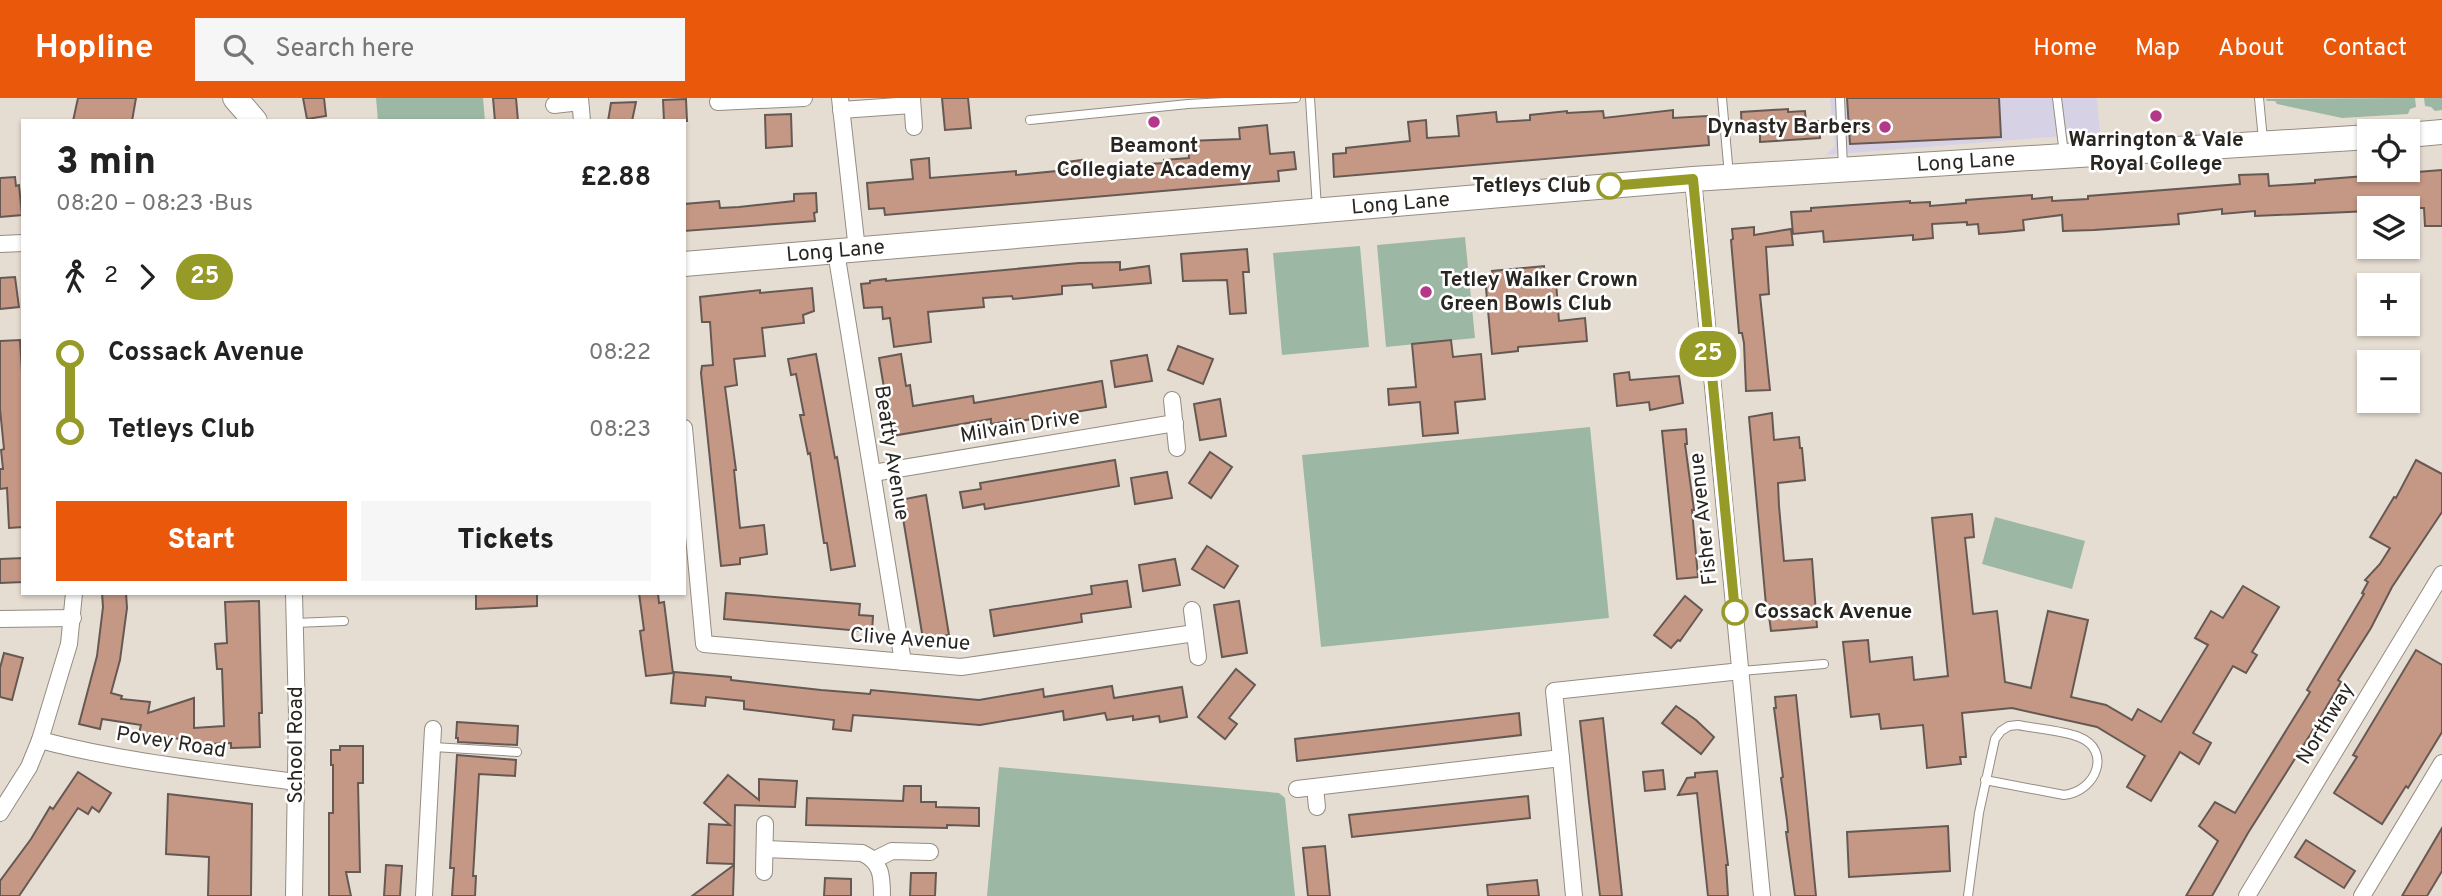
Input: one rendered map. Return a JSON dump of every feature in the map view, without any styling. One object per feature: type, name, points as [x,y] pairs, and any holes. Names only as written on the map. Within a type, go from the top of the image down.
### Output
[{"type":"main road","points":[[2420,134],[2442,132]]},
{"type":"main road","name":"Long Lane","points":[[686,264],[1730,176],[2357,138]]},
{"type":"street","points":[[718,102],[804,98]]},
{"type":"street","points":[[554,105],[580,100],[582,119]]},
{"type":"street","points":[[840,104],[912,102],[914,127]]},
{"type":"street","name":"Beatty Avenue","points":[[840,104],[847,251],[873,473],[903,662]]},
{"type":"street","name":"Fisher Avenue","points":[[1693,179],[1706,337],[1762,896]]},
{"type":"street","points":[[0,244],[21,243]]},
{"type":"street","points":[[1172,400],[1177,448]]},
{"type":"street","name":"Milvain Drive","points":[[873,473],[1175,423]]},
{"type":"street","name":"Clive Avenue","points":[[686,450],[704,644],[961,667],[1195,633]]},
{"type":"street","name":"Northway","points":[[2247,896],[2442,574]]},
{"type":"street","points":[[0,813],[29,767],[40,740],[63,670],[73,618],[74,595]]},
{"type":"street","name":"School Road","points":[[294,595],[294,896]]},
{"type":"street","points":[[1192,610],[1198,657]]},
{"type":"street","points":[[0,619],[73,618]]},
{"type":"street","points":[[1574,896],[1554,691],[1741,671]]},
{"type":"street","points":[[424,896],[433,729]]},
{"type":"street","name":"Povey Road","points":[[40,740],[83,750],[296,782]]},
{"type":"street","points":[[1297,789],[1561,758]]},
{"type":"street","points":[[2362,896],[2442,763]]},
{"type":"street","points":[[1315,786],[1317,807]]},
{"type":"street","points":[[764,872],[765,824]]},
{"type":"street","points":[[765,849],[856,852],[874,860],[881,873],[882,896]]},
{"type":"street","points":[[874,860],[892,851],[930,852]]},
{"type":"lane","points":[[1030,120],[1188,104],[1296,98]]},
{"type":"lane","points":[[1310,98],[1317,211]]},
{"type":"lane","points":[[1722,98],[1730,176]]},
{"type":"lane","points":[[1840,98],[1843,170]]},
{"type":"lane","points":[[2057,98],[2065,156]]},
{"type":"lane","points":[[2259,98],[2263,143]]},
{"type":"lane","points":[[295,623],[344,621]]},
{"type":"lane","points":[[1741,671],[1824,664]]},
{"type":"lane","points":[[1968,896],[1985,780],[1995,740],[2001,732],[2009,726],[2018,725],[2080,737],[2091,746],[2096,755],[2095,773],[2090,783],[2074,793],[2064,795],[1985,780]]},
{"type":"lane","points":[[433,747],[517,752]]},
{"type":"shaded area","points":[[1830,98],[2097,98],[2100,133],[1826,155],[1835,146]]},
{"type":"green space","points":[[376,98],[483,98],[485,119],[378,119]]},
{"type":"green space","points":[[2415,98],[2416,107],[2410,109],[2408,114],[2342,118],[2277,104],[2266,99]]},
{"type":"green space","points":[[2424,98],[2442,98],[2442,110],[2435,111],[2425,106]]},
{"type":"green space","name":"Tetley Walker Crown Green Bowls Club","points":[[1465,237],[1475,338],[1386,347],[1377,245]]},
{"type":"green space","points":[[1360,246],[1369,347],[1282,355],[1273,253]]},
{"type":"green space","points":[[1590,427],[1609,618],[1321,647],[1302,455]]},
{"type":"green space","points":[[1995,517],[2085,541],[2072,589],[1982,564]]},
{"type":"green space","points":[[999,767],[1279,793],[1285,798],[1295,896],[987,896]]},
{"type":"building","points":[[78,98],[136,98],[132,119],[73,119]]},
{"type":"building","points":[[303,98],[324,98],[326,116],[307,119]]},
{"type":"building","points":[[493,98],[516,98],[518,119],[495,119]]},
{"type":"building","points":[[942,98],[968,98],[971,128],[945,130]]},
{"type":"building","points":[[1847,98],[1999,98],[2001,137],[1850,144]]},
{"type":"building","points":[[686,99],[687,121],[664,119],[663,100]]},
{"type":"building","points":[[636,102],[632,119],[608,119],[611,103]]},
{"type":"building","points":[[1788,109],[1788,112],[1805,111],[1806,122],[1819,121],[1820,138],[1760,142],[1760,130],[1742,131],[1741,112]]},
{"type":"building","points":[[1673,110],[1673,118],[1707,116],[1709,145],[1334,177],[1333,154],[1346,153],[1346,148],[1410,141],[1408,122],[1426,120],[1427,138],[1459,136],[1457,116],[1496,112],[1497,122],[1530,120],[1530,115],[1567,111],[1603,111],[1604,118]]},
{"type":"building","points":[[791,114],[792,146],[766,148],[765,115]]},
{"type":"building","points":[[1267,125],[1270,154],[1294,152],[1296,169],[1278,171],[1279,181],[885,215],[884,208],[869,209],[867,183],[913,179],[911,160],[929,158],[930,178],[1067,170],[1066,162],[1082,160],[1082,168],[1164,163],[1164,160],[1189,158],[1188,141],[1240,139],[1239,128]]},
{"type":"building","points":[[2442,170],[2442,226],[2425,226],[2420,196],[2357,196],[2357,212],[2255,216],[2255,211],[2222,214],[2222,209],[2178,214],[2179,224],[2094,230],[2063,231],[2062,215],[2023,220],[2024,230],[1979,234],[1978,224],[1932,224],[1933,238],[1913,240],[1913,235],[1824,242],[1823,231],[1793,234],[1791,212],[1811,211],[1811,208],[1910,201],[1930,202],[1930,206],[1966,203],[1966,200],[2032,195],[2032,199],[2052,197],[2052,201],[2088,199],[2088,196],[2240,184],[2239,175],[2268,174],[2269,186],[2357,177],[2357,182],[2420,182],[2420,172]]},
{"type":"building","points":[[15,177],[16,186],[19,185],[21,215],[0,217],[0,178]]},
{"type":"building","points":[[816,193],[815,221],[686,231],[686,204],[719,201],[720,208],[739,207],[794,201],[794,194]]},
{"type":"building","points":[[1754,227],[1754,235],[1791,229],[1793,245],[1766,247],[1769,294],[1760,295],[1770,390],[1746,391],[1744,343],[1742,333],[1739,333],[1731,240],[1732,229]]},
{"type":"building","points":[[1247,249],[1249,272],[1243,272],[1246,313],[1230,314],[1227,280],[1183,281],[1181,254]]},
{"type":"building","points":[[1120,262],[1120,270],[1149,266],[1151,283],[1093,288],[1092,284],[1062,286],[1062,294],[1013,299],[1012,296],[983,298],[984,307],[928,312],[931,342],[894,347],[890,318],[883,319],[882,307],[864,308],[861,284],[870,281],[1079,263]]},
{"type":"building","points":[[1544,266],[1545,283],[1556,282],[1559,321],[1585,318],[1587,341],[1518,347],[1518,351],[1492,354],[1485,277],[1493,276],[1492,271]]},
{"type":"building","points":[[15,277],[19,307],[0,309],[0,278]]},
{"type":"building","points":[[812,288],[814,311],[803,315],[804,323],[762,328],[765,356],[734,359],[737,385],[725,387],[736,470],[740,528],[764,525],[767,554],[740,558],[740,564],[721,566],[701,373],[702,366],[713,365],[710,322],[702,322],[700,297],[760,290],[760,293]]},
{"type":"building","points":[[20,340],[21,527],[9,528],[7,488],[0,489],[0,469],[3,469],[1,450],[4,449],[0,409],[0,341]]},
{"type":"building","points":[[1451,340],[1453,357],[1481,354],[1485,399],[1455,402],[1458,433],[1423,436],[1420,402],[1389,405],[1388,389],[1416,387],[1412,344]]},
{"type":"building","points":[[1178,346],[1213,359],[1203,384],[1168,370]]},
{"type":"building","points":[[816,354],[855,566],[831,570],[827,543],[824,543],[810,453],[808,454],[800,415],[804,415],[796,374],[791,375],[788,359]]},
{"type":"building","points":[[901,354],[906,386],[910,385],[913,406],[973,396],[974,403],[1102,381],[1106,407],[991,424],[991,419],[892,436],[879,358]]},
{"type":"building","points":[[1147,355],[1152,381],[1115,387],[1111,361]]},
{"type":"building","points":[[1629,372],[1630,380],[1679,376],[1683,403],[1650,410],[1649,402],[1617,406],[1614,374]]},
{"type":"building","points":[[1220,399],[1226,436],[1200,440],[1194,404]]},
{"type":"building","points":[[1772,413],[1774,440],[1799,437],[1802,448],[1805,480],[1778,483],[1779,506],[1784,561],[1812,559],[1817,627],[1771,631],[1767,616],[1749,417]]},
{"type":"building","points":[[1686,429],[1685,444],[1694,510],[1698,577],[1677,579],[1662,431]]},
{"type":"building","points":[[1210,452],[1232,467],[1211,498],[1189,483]]},
{"type":"building","points":[[1115,460],[1119,486],[985,509],[984,504],[963,508],[960,492],[981,489],[980,483]]},
{"type":"building","points":[[2416,460],[2442,474],[2442,512],[2392,587],[2371,628],[2338,680],[2341,682],[2212,896],[2186,896],[2218,841],[2199,826],[2215,802],[2235,813],[2310,692],[2307,690],[2364,594],[2362,593],[2368,582],[2365,580],[2390,548],[2370,537],[2394,497],[2396,498]]},
{"type":"building","points":[[1167,472],[1172,498],[1135,504],[1131,478]]},
{"type":"building","points":[[926,495],[949,635],[923,639],[900,500]]},
{"type":"building","points":[[1972,514],[1974,537],[1965,538],[1973,614],[1997,611],[2005,682],[2031,688],[2048,611],[2088,620],[2071,697],[2106,705],[2132,720],[2138,709],[2161,722],[2208,645],[2195,638],[2211,611],[2223,618],[2243,586],[2279,607],[2252,652],[2257,655],[2246,673],[2233,666],[2193,733],[2211,743],[2199,764],[2180,752],[2151,801],[2127,787],[2145,756],[2097,727],[2012,708],[1962,713],[1966,757],[1960,757],[1961,764],[1927,768],[1923,725],[1881,729],[1879,714],[1851,717],[1843,642],[1868,640],[1870,662],[1912,657],[1914,680],[1948,676],[1932,518]]},
{"type":"building","points":[[1207,546],[1238,566],[1224,588],[1192,569]]},
{"type":"building","points":[[21,558],[21,582],[0,583],[0,559]]},
{"type":"building","points":[[1175,559],[1180,585],[1143,591],[1139,565]]},
{"type":"building","points":[[1127,581],[1131,607],[1081,614],[1082,622],[994,636],[990,610],[1092,594],[1091,586]]},
{"type":"building","points":[[726,593],[860,604],[859,615],[873,616],[872,632],[724,619]]},
{"type":"building","points":[[102,595],[126,595],[120,660],[111,693],[122,696],[121,699],[150,702],[148,713],[194,698],[194,728],[224,726],[222,669],[217,669],[215,644],[227,643],[225,602],[259,601],[262,713],[259,713],[260,747],[231,748],[231,743],[187,745],[187,740],[139,733],[141,725],[102,719],[100,729],[79,724],[97,656]]},
{"type":"building","points":[[476,595],[537,595],[537,606],[476,609]]},
{"type":"building","points":[[639,595],[658,595],[659,603],[664,602],[673,673],[646,676],[640,631],[644,630]]},
{"type":"building","points":[[1685,596],[1702,610],[1680,641],[1671,648],[1654,635]]},
{"type":"building","points":[[1239,601],[1247,653],[1222,657],[1214,605]]},
{"type":"building","points":[[2416,650],[2442,665],[2442,732],[2408,788],[2406,786],[2382,824],[2334,793],[2357,757],[2353,755]]},
{"type":"building","points":[[4,653],[23,658],[12,700],[0,697],[0,668]]},
{"type":"building","points":[[1236,669],[1255,685],[1229,718],[1237,724],[1225,739],[1198,717]]},
{"type":"building","points":[[674,672],[821,690],[870,694],[871,690],[979,700],[1043,689],[1044,697],[1112,686],[1114,698],[1182,687],[1187,717],[1160,722],[1159,716],[1107,720],[1105,713],[1064,720],[1063,711],[980,725],[853,715],[851,731],[833,729],[834,720],[744,709],[744,701],[706,697],[705,706],[671,703]]},
{"type":"building","points":[[1796,695],[1816,896],[1795,896],[1786,832],[1783,777],[1774,708],[1775,697]]},
{"type":"building","points":[[1676,706],[1714,737],[1701,754],[1662,723]]},
{"type":"building","points":[[1519,713],[1521,735],[1297,761],[1295,739]]},
{"type":"building","points":[[1603,718],[1622,896],[1600,896],[1580,721]]},
{"type":"building","points":[[457,722],[518,726],[517,745],[458,742]]},
{"type":"building","points":[[340,746],[363,746],[363,783],[358,783],[360,872],[346,872],[351,896],[329,896],[329,813],[333,813],[331,750],[340,750]]},
{"type":"building","points":[[457,755],[516,760],[515,776],[479,774],[473,876],[476,876],[475,896],[452,896],[454,868],[450,868]]},
{"type":"building","points":[[1663,770],[1665,789],[1645,791],[1643,772]]},
{"type":"building","points":[[1717,771],[1728,865],[1728,896],[1708,896],[1697,793],[1678,795],[1687,778],[1695,777],[1695,773]]},
{"type":"building","points":[[78,772],[111,793],[99,812],[92,807],[88,814],[78,808],[19,896],[0,896],[0,881],[31,839],[50,807],[53,809]]},
{"type":"building","points":[[728,775],[759,800],[759,779],[797,781],[795,807],[735,805],[734,864],[707,863],[709,824],[730,825],[704,803]]},
{"type":"building","points":[[904,786],[921,786],[921,802],[936,802],[936,807],[979,808],[979,826],[947,825],[947,828],[806,825],[807,798],[903,801]]},
{"type":"building","points":[[168,794],[252,804],[251,896],[208,896],[209,857],[166,854]]},
{"type":"building","points":[[1528,796],[1530,818],[1352,837],[1349,815]]},
{"type":"building","points":[[1948,826],[1950,871],[1849,877],[1847,832]]},
{"type":"building","points":[[2442,828],[2442,871],[2427,896],[2402,896]]},
{"type":"building","points":[[2306,840],[2355,871],[2344,888],[2295,857]]},
{"type":"building","points":[[1325,846],[1330,896],[1308,896],[1303,848]]},
{"type":"building","points":[[386,865],[402,866],[400,896],[384,896]]},
{"type":"building","points":[[734,865],[733,896],[692,896]]},
{"type":"building","points":[[911,873],[936,873],[935,896],[910,896]]},
{"type":"building","points":[[825,878],[851,879],[851,896],[824,896]]},
{"type":"building","points":[[1537,880],[1539,896],[1488,896],[1487,885]]},
{"type":"bus line","name":"25","points":[[1610,186],[1693,179],[1706,337],[1735,612]]},
{"type":"place","name":"Warrington & Vale Royal College","points":[[2156,116]]},
{"type":"place","name":"Beamont Collegiate Academy","points":[[1154,122]]},
{"type":"place","name":"Dynasty Barbers","points":[[1885,127]]},
{"type":"place","name":"Tetleys Club","points":[[1610,186]]},
{"type":"place","name":"Tetley Walker Crown Green Bowls Club","points":[[1426,292]]},
{"type":"place","name":"Cossack Avenue","points":[[1735,612]]}]
